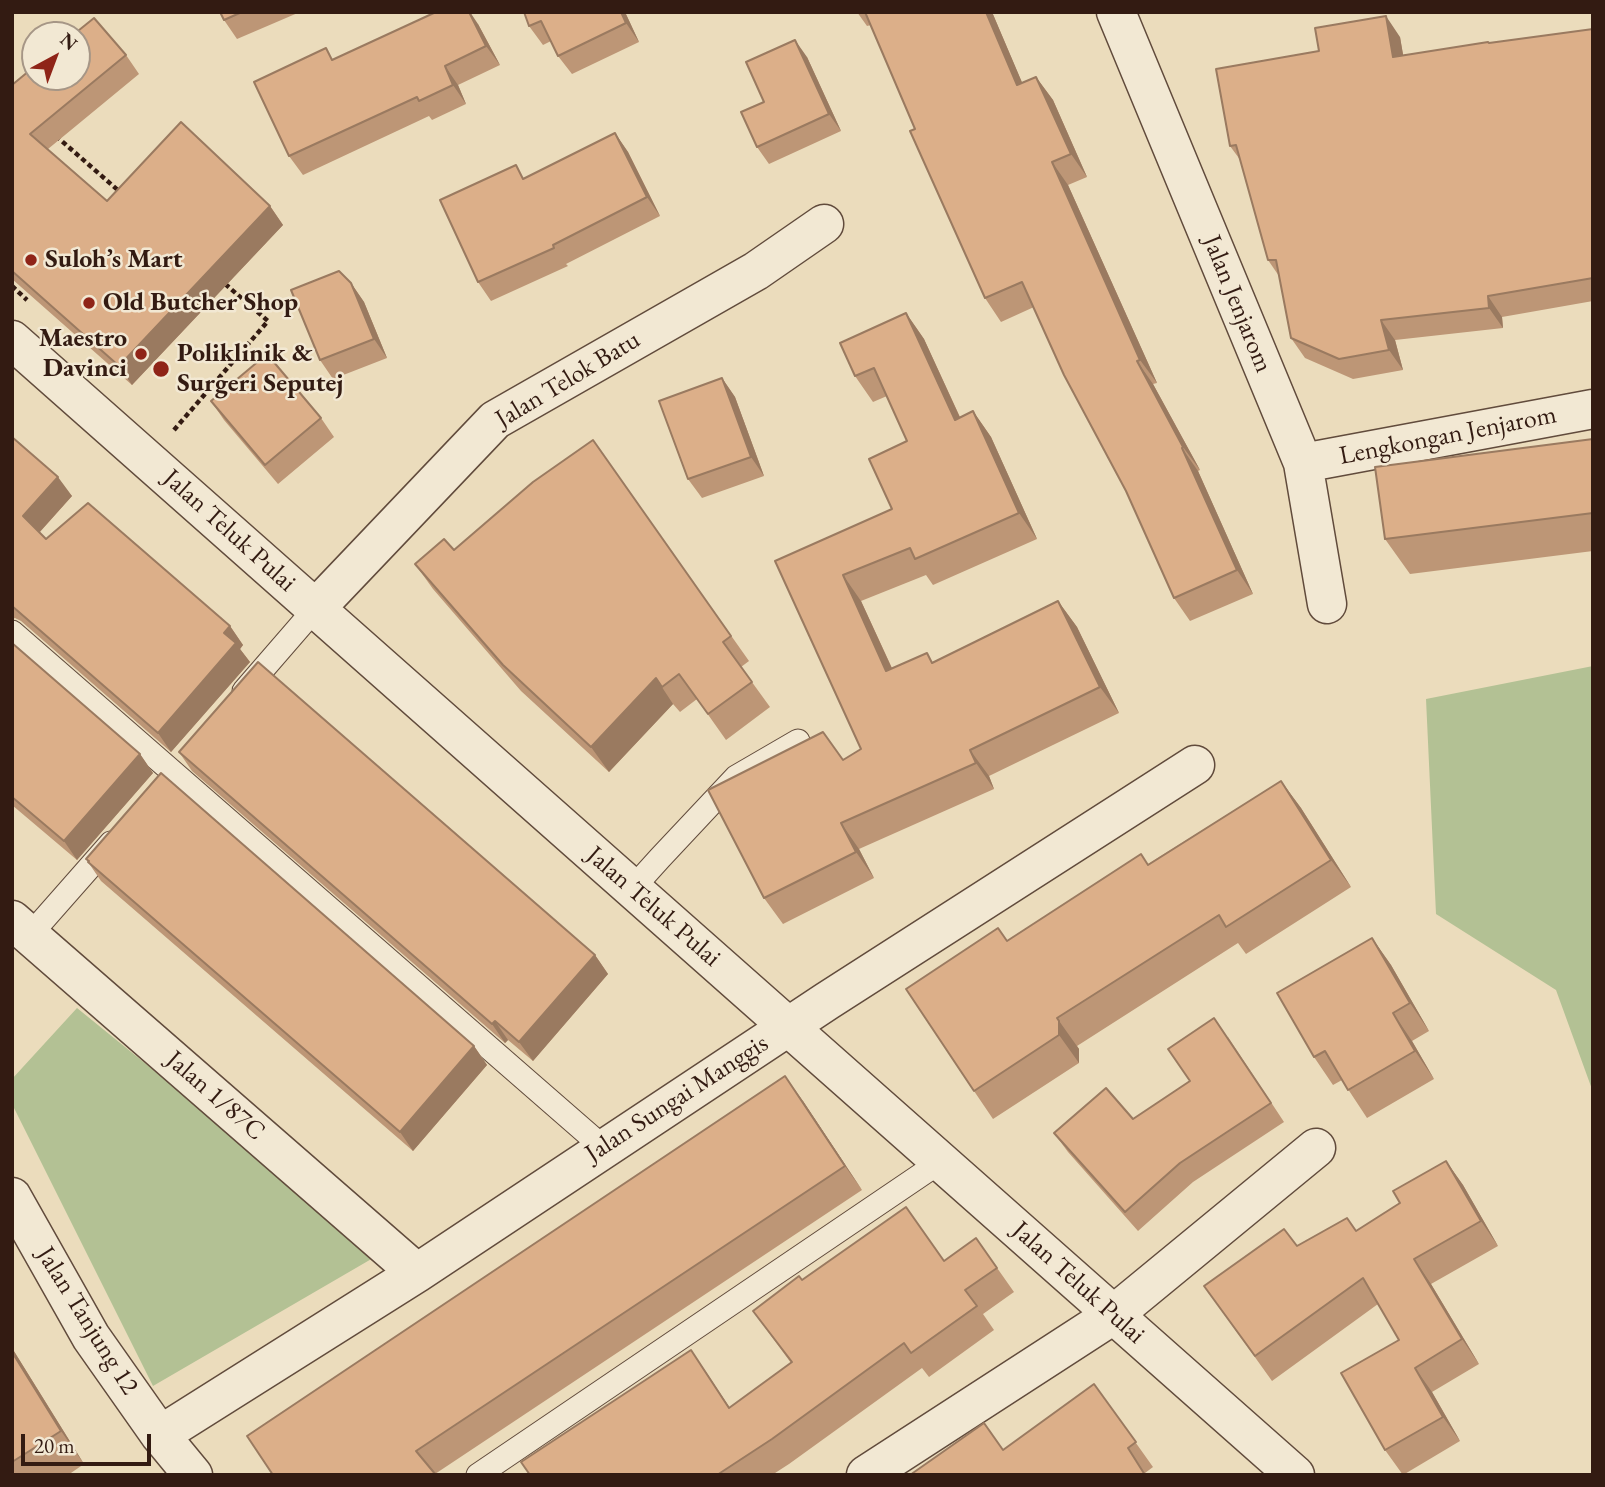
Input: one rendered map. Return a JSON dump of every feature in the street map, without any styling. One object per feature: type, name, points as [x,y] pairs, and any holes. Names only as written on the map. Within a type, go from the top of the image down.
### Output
[{"type":"street","name":"Jalan Jenjarom","points":[[1116,12],[1303,463],[1327,604]]},
{"type":"street","name":"Jalan Telok Batu","points":[[315,609],[495,420],[756,271],[824,224]]},
{"type":"street","name":"Jalan Teluk Pulai","points":[[12,340],[1295,1475]]},
{"type":"street","name":"Lengkongan Jenjarom","points":[[1303,463],[1593,409]]},
{"type":"street","name":"Jalan Sungai Manggis","points":[[160,1435],[416,1273],[788,1026],[1195,765]]},
{"type":"street","name":"Jalan 1/87C","points":[[21,927],[416,1273]]},
{"type":"street","points":[[866,1475],[1113,1315],[1316,1148]]},
{"type":"street","name":"Jalan Tanjung 12","points":[[12,1197],[91,1336],[160,1435],[193,1475]]},
{"type":"lane","points":[[226,710],[315,609]]},
{"type":"lane","points":[[12,632],[604,1148]]},
{"type":"lane","points":[[632,889],[736,777],[799,741]]},
{"type":"lane","points":[[155,792],[190,751]]},
{"type":"lane","points":[[21,927],[128,823]]},
{"type":"lane","points":[[478,1475],[940,1162]]},
{"type":"path","points":[[53,134],[125,196]]},
{"type":"path","points":[[147,459],[268,321],[217,277]]},
{"type":"green space","points":[[1593,666],[1593,1092],[1556,990],[1436,914],[1426,699]]},
{"type":"green space","points":[[77,1008],[380,1254],[153,1386],[12,1104],[12,1079]]},
{"type":"building","points":[[220,12],[242,12],[224,20]]},
{"type":"building","points":[[436,12],[469,12],[486,46],[445,66],[453,85],[419,101],[417,97],[289,156],[254,82],[326,48],[332,60]]},
{"type":"building","points":[[524,12],[621,12],[626,23],[558,56],[541,21],[529,26]]},
{"type":"building","points":[[865,12],[986,12],[1017,85],[1036,77],[1071,154],[1052,162],[1140,360],[1137,361],[1183,447],[1237,570],[1174,598],[1126,491],[1064,375],[1022,282],[985,298],[910,131],[915,129]]},
{"type":"building","points":[[1386,16],[1393,57],[1593,29],[1593,278],[1488,296],[1489,308],[1381,320],[1389,350],[1339,359],[1291,338],[1276,260],[1268,260],[1236,145],[1230,146],[1216,69],[1319,51],[1315,28]]},
{"type":"building","points":[[94,18],[126,55],[91,84],[91,21]]},
{"type":"building","points":[[795,40],[829,114],[757,147],[741,112],[764,102],[746,62]]},
{"type":"building","points":[[21,78],[21,91],[82,91],[30,134],[107,201],[181,122],[270,206],[119,366],[12,271],[12,85]]},
{"type":"building","points":[[615,133],[647,197],[553,245],[554,248],[478,282],[440,200],[516,165],[523,179]]},
{"type":"building","points":[[339,271],[351,283],[374,339],[320,360],[291,290]]},
{"type":"building","points":[[906,313],[955,420],[973,411],[1019,513],[915,559],[910,548],[843,575],[886,671],[927,653],[932,663],[1058,601],[1100,687],[970,750],[976,763],[841,823],[856,852],[764,898],[708,790],[823,732],[843,760],[861,749],[775,561],[892,509],[869,459],[907,441],[874,368],[855,376],[840,343]]},
{"type":"building","points":[[267,354],[321,418],[265,465],[211,401]]},
{"type":"building","points":[[722,378],[751,457],[688,479],[659,401]]},
{"type":"building","points":[[12,437],[58,477],[23,516],[46,539],[88,503],[230,626],[224,633],[236,643],[158,733],[12,606]]},
{"type":"building","points":[[1593,439],[1593,513],[1385,539],[1375,467]]},
{"type":"building","points":[[593,440],[731,636],[723,642],[752,682],[708,714],[679,674],[662,687],[656,678],[591,747],[503,665],[415,564],[444,539],[454,550],[533,482]]},
{"type":"building","points":[[12,643],[140,754],[64,841],[12,797]]},
{"type":"building","points":[[258,662],[595,955],[519,1042],[495,1021],[492,1024],[179,752]]},
{"type":"building","points":[[161,773],[474,1046],[400,1132],[86,859]]},
{"type":"building","points":[[1281,781],[1331,860],[1226,927],[1219,915],[1057,1018],[1059,1035],[974,1091],[906,989],[998,928],[1007,941],[1141,854],[1148,865]]},
{"type":"building","points":[[1372,938],[1410,1003],[1393,1013],[1415,1051],[1348,1090],[1325,1051],[1314,1057],[1277,993]]},
{"type":"building","points":[[1214,1018],[1271,1103],[1180,1163],[1125,1212],[1054,1133],[1106,1088],[1133,1119],[1190,1081],[1168,1049]]},
{"type":"building","points":[[785,1076],[845,1166],[416,1451],[436,1475],[273,1475],[247,1436]]},
{"type":"building","points":[[1446,1161],[1481,1221],[1414,1259],[1462,1339],[1415,1368],[1443,1417],[1385,1450],[1341,1373],[1399,1340],[1363,1278],[1255,1356],[1204,1286],[1284,1229],[1297,1246],[1347,1218],[1356,1231],[1400,1203],[1393,1191]]},
{"type":"building","points":[[906,1207],[944,1261],[976,1238],[997,1268],[965,1290],[977,1306],[911,1353],[904,1343],[772,1439],[717,1475],[530,1475],[521,1462],[691,1350],[729,1408],[792,1362],[753,1311],[799,1276],[802,1280]]},
{"type":"building","points":[[12,1352],[61,1431],[12,1462]]},
{"type":"building","points":[[1094,1384],[1136,1442],[1128,1448],[1145,1475],[910,1475],[984,1423],[1003,1450]]},
{"type":"place","name":"Suloh’s Mart","points":[[31,260]]},
{"type":"place","name":"Old Butcher Shop","points":[[89,303]]},
{"type":"place","name":"Maestro Davinci","points":[[141,354]]},
{"type":"place","name":"Poliklinik & Surgeri Seputej","points":[[161,369]]}]
